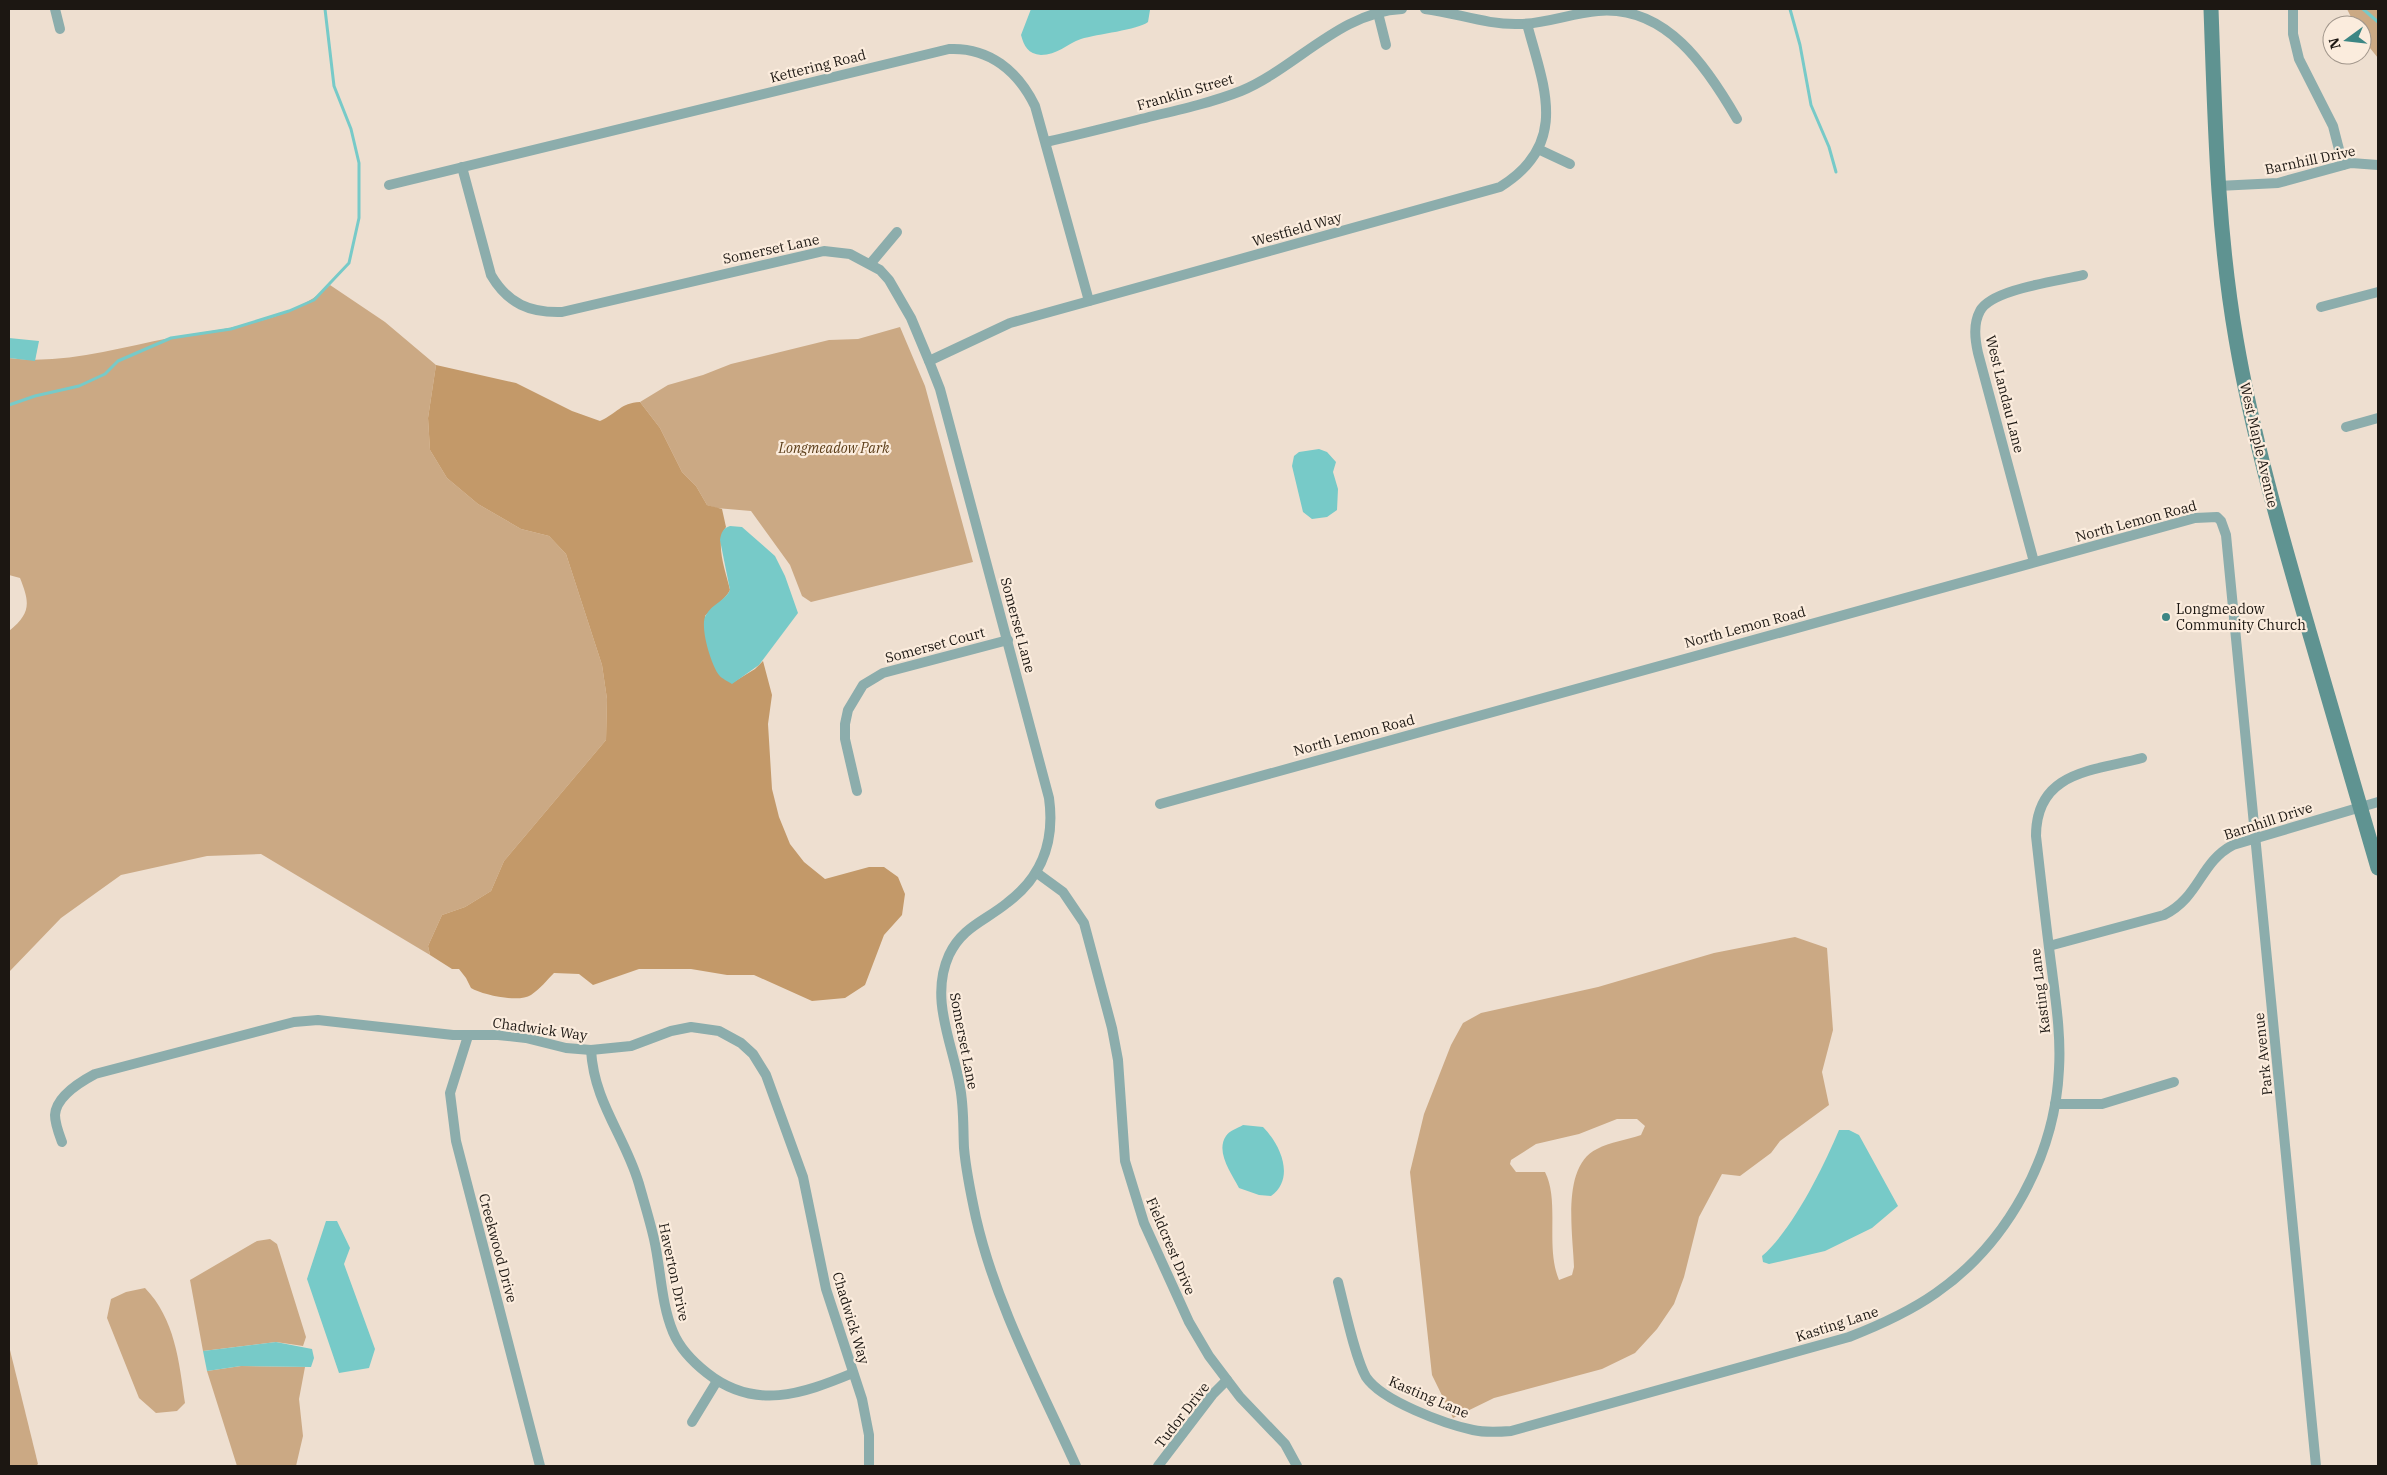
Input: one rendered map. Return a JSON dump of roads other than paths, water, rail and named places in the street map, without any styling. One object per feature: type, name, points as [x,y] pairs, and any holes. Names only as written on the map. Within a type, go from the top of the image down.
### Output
[{"type":"main road","name":"West Maple Avenue","points":[[2211,9],[2213,117],[2218,186],[2230,297],[2258,450],[2378,868]]},
{"type":"street","points":[[55,9],[60,29]]},
{"type":"street","name":"Franklin Street","points":[[1046,142],[1205,103],[1240,91],[1278,72],[1340,28],[1378,13],[1402,9]]},
{"type":"street","points":[[1425,9],[1503,24],[1526,24],[1600,11],[1620,12],[1644,18],[1678,38],[1695,56],[1737,119]]},
{"type":"street","points":[[2293,9],[2294,34],[2299,58],[2333,126],[2343,165]]},
{"type":"street","points":[[1378,13],[1386,45]]},
{"type":"street","name":"Westfield Way","points":[[929,361],[1010,323],[1500,186],[1515,178],[1538,150],[1547,115],[1543,87],[1526,24]]},
{"type":"street","name":"Kettering Road","points":[[389,185],[958,48],[985,54],[1008,68],[1022,82],[1035,106],[1090,301]]},
{"type":"street","points":[[1538,150],[1570,164]]},
{"type":"street","name":"Barnhill Drive","points":[[2218,186],[2278,183],[2305,178],[2343,165],[2364,162],[2378,165]]},
{"type":"street","name":"Somerset Lane","points":[[462,167],[491,276],[510,298],[530,310],[544,313],[562,312],[813,252],[841,251],[871,263],[889,280],[910,318],[940,388],[1008,640],[1051,812],[1048,844],[1037,873],[1006,904],[972,926],[955,945],[943,973],[940,986],[942,1010],[961,1090],[964,1150],[972,1198],[990,1269],[1012,1326],[1076,1466]]},
{"type":"street","points":[[871,263],[898,232]]},
{"type":"street","name":"West Landau Lane","points":[[2034,562],[1978,353],[1976,325],[1980,311],[1989,301],[2001,295],[2083,275]]},
{"type":"street","points":[[2321,307],[2378,292]]},
{"type":"street","points":[[2346,427],[2378,418]]},
{"type":"street","name":"North Lemon Road","points":[[1160,804],[2195,518],[2217,518],[2221,521],[2226,535],[2237,639]]},
{"type":"street","name":"Park Avenue","points":[[2237,639],[2316,1466]]},
{"type":"street","name":"Somerset Court","points":[[857,790],[845,739],[845,724],[848,710],[864,685],[883,673],[1008,640]]},
{"type":"street","name":"Kasting Lane","points":[[1338,1282],[1359,1358],[1365,1375],[1375,1387],[1387,1397],[1461,1427],[1493,1433],[1511,1431],[1849,1337],[1905,1313],[1937,1293],[1968,1267],[1993,1239],[2020,1201],[2044,1145],[2055,1104],[2060,1070],[2060,1035],[2036,836],[2036,820],[2042,802],[2049,792],[2068,778],[2142,758]]},
{"type":"street","name":"Barnhill Drive","points":[[2049,946],[2164,915],[2178,908],[2189,896],[2210,863],[2224,849],[2256,837],[2378,802]]},
{"type":"street","name":"Fieldcrest Drive","points":[[1037,873],[1063,892],[1084,923],[1112,1028],[1118,1060],[1125,1161],[1135,1200],[1189,1322],[1209,1356],[1227,1380],[1285,1444],[1297,1466]]},
{"type":"street","name":"Chadwick Way","points":[[62,1142],[55,1114],[63,1099],[82,1080],[95,1074],[280,1025],[318,1020],[468,1036],[517,1037],[566,1048],[591,1050],[631,1046],[671,1031],[691,1026],[719,1031],[741,1043],[753,1054],[766,1075],[800,1169],[826,1288],[862,1399],[869,1435],[869,1466]]},
{"type":"street","name":"Creekwood Drive","points":[[468,1036],[450,1093],[456,1140],[540,1466]]},
{"type":"street","name":"Haverton Drive","points":[[591,1050],[592,1072],[602,1102],[638,1182],[654,1238],[666,1308],[673,1332],[688,1356],[717,1381],[752,1394],[771,1396],[814,1389],[853,1373]]},
{"type":"street","points":[[2055,1104],[2102,1104],[2174,1082]]},
{"type":"street","name":"Tudor Drive","points":[[1158,1466],[1227,1380]]},
{"type":"street","points":[[692,1422],[717,1381]]},
{"type":"water","points":[[1031,9],[1150,10],[1148,22],[1143,25],[1081,39],[1047,55],[1041,55],[1027,49],[1021,35]]},
{"type":"water","points":[[9,338],[39,341],[35,361],[9,358]]},
{"type":"water","points":[[1319,449],[1327,452],[1336,462],[1333,472],[1338,489],[1337,510],[1327,517],[1312,519],[1303,512],[1292,466],[1294,456],[1299,452]]},
{"type":"water","points":[[730,526],[742,527],[775,556],[785,576],[798,613],[759,665],[732,684],[720,676],[716,670],[707,645],[704,627],[706,615],[730,590],[720,540],[723,531]]},
{"type":"water","points":[[1243,1125],[1263,1127],[1280,1152],[1283,1161],[1283,1180],[1279,1189],[1271,1196],[1259,1195],[1239,1188],[1223,1156],[1223,1142],[1226,1136]]},
{"type":"water","points":[[1839,1130],[1849,1130],[1859,1135],[1898,1206],[1872,1228],[1825,1251],[1769,1264],[1763,1262],[1762,1256],[1785,1230],[1806,1197],[1825,1162]]},
{"type":"water","points":[[326,1221],[337,1221],[350,1248],[344,1264],[375,1349],[369,1368],[339,1373],[307,1279]]},
{"type":"water","points":[[276,1342],[312,1349],[314,1358],[311,1367],[241,1366],[207,1371],[203,1351]]},
{"type":"waterway","points":[[9,405],[35,396],[79,386],[105,374],[118,361],[171,338],[231,329],[289,311],[314,300],[349,263],[359,218],[359,163],[351,129],[334,86],[325,9]]},
{"type":"waterway","points":[[1790,9],[1800,45],[1811,105],[1829,147],[1836,172]]},
{"type":"waterway","points":[[2363,9],[2378,22]]},
{"type":"place","name":"Longmeadow Community Church","points":[[2166,617]]},
{"type":"park label","name":"Longmeadow Park","points":[[834,448]]}]
